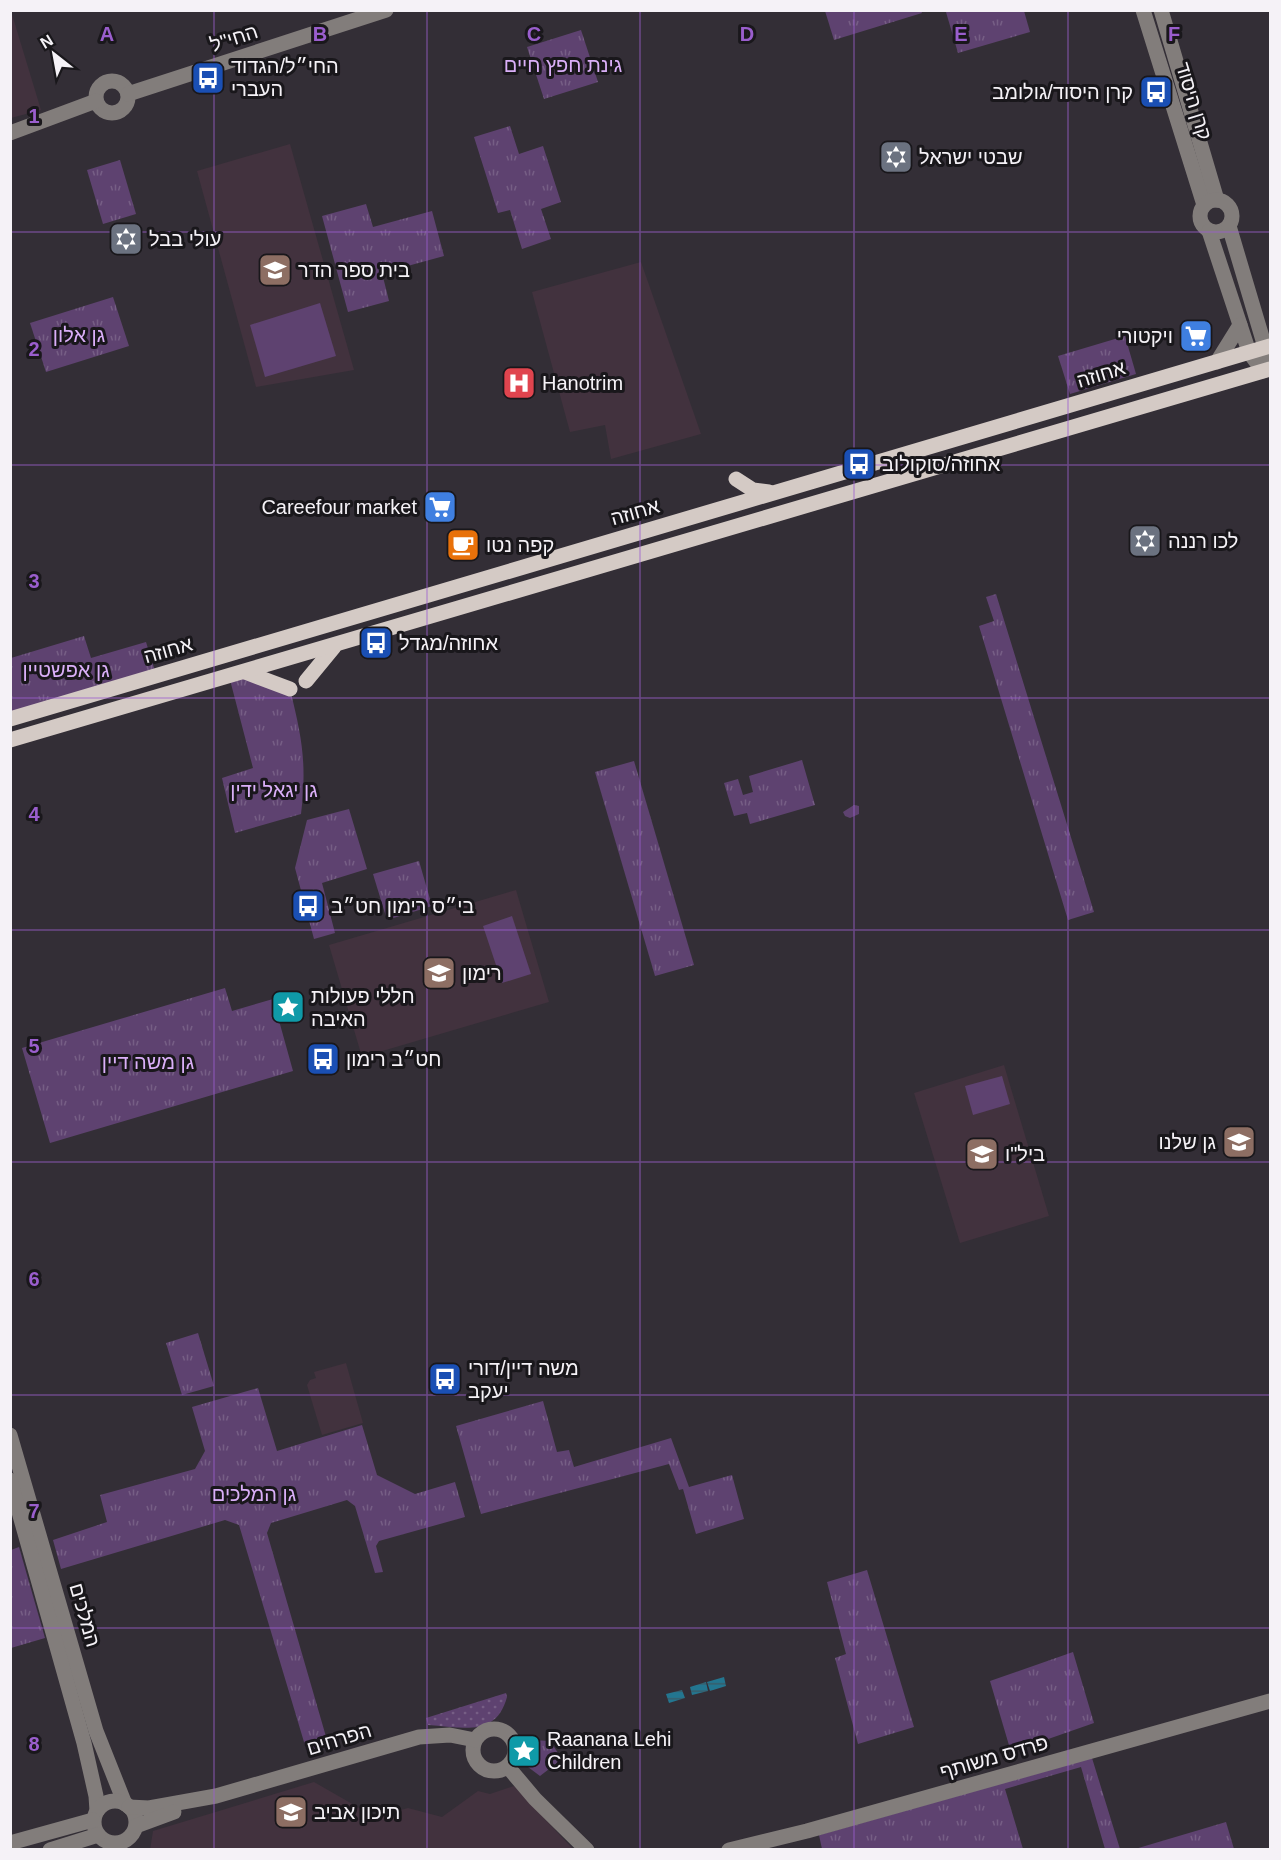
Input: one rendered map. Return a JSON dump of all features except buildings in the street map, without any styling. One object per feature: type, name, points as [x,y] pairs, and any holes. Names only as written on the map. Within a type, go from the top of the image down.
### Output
[{"type":"main road","name":"אחוזה","points":[[10,718],[1268,346]]},
{"type":"main road","points":[[10,740],[1267,370]]},
{"type":"main road","points":[[736,478],[753,490],[781,491]]},
{"type":"main road","points":[[306,681],[336,644]]},
{"type":"main road","points":[[245,672],[290,689]]},
{"type":"street","name":"החי\"ל","points":[[128,94],[386,10]]},
{"type":"street","name":"קרן היסוד","points":[[1143,10],[1211,202]]},
{"type":"street","name":"קרן היסוד","points":[[1161,10],[1211,202]]},
{"type":"street","points":[[109,81],[124,85],[128,94],[127,105],[118,112],[107,112],[96,101],[97,90],[109,81]]},
{"type":"street","points":[[10,133],[96,101]]},
{"type":"street","points":[[1211,202],[1226,204],[1231,211],[1229,226],[1257,319],[1268,346],[1267,370],[1249,352],[1209,231],[1203,225],[1200,217],[1211,202]]},
{"type":"street","points":[[1209,231],[1222,231],[1229,226]]},
{"type":"street","points":[[1257,319],[1270,328]]},
{"type":"street","points":[[1217,362],[1240,325]]},
{"type":"street","name":"המלכים","points":[[10,1435],[96,1731],[127,1806]]},
{"type":"street","name":"המלכים","points":[[10,1480],[84,1743],[96,1796],[96,1822]]},
{"type":"street","name":"פרדס משותף","points":[[729,1850],[807,1832],[1270,1701]]},
{"type":"street","points":[[492,1728],[506,1732],[511,1737],[515,1750],[508,1767],[494,1772],[480,1767],[473,1754],[475,1740],[485,1730],[492,1728]]},
{"type":"street","name":"הפרחים","points":[[136,1826],[216,1796],[419,1737],[450,1735],[475,1740]]},
{"type":"street","points":[[508,1767],[535,1799],[587,1850]]},
{"type":"street","name":"הפרחים","points":[[127,1806],[149,1808],[216,1796]]},
{"type":"street","points":[[51,1850],[96,1822],[110,1802],[127,1806],[135,1815],[136,1826],[131,1836],[122,1842],[110,1843],[96,1822]]},
{"type":"street","points":[[10,1844],[96,1822]]},
{"type":"shaded area","points":[[10,11],[41,110],[11,118]]},
{"type":"shaded area","name":"בית ספר הדר","points":[[290,144],[354,370],[256,387],[197,171]]},
{"type":"shaded area","points":[[641,262],[701,434],[611,459],[605,425],[570,432],[532,292]]},
{"type":"shaded area","name":"רימון","points":[[516,890],[549,1002],[362,1057],[329,945]]},
{"type":"shaded area","name":"ביל\"ו","points":[[1004,1065],[1049,1216],[960,1243],[914,1093]]},
{"type":"shaded area","points":[[346,1363],[363,1423],[322,1435],[307,1385],[310,1380],[316,1378],[314,1372]]},
{"type":"shaded area","name":"תיכון אביב","points":[[314,1782],[375,1817],[408,1808],[442,1817],[478,1791],[490,1794],[514,1786],[573,1849],[150,1850],[153,1831]]},
{"type":"green space","points":[[950,10],[1024,11],[1030,32],[958,53],[946,12]]},
{"type":"green space","points":[[825,11],[921,11],[922,13],[834,40]]},
{"type":"green space","name":"גינת חפץ חיים","points":[[581,30],[598,82],[544,99],[527,47]]},
{"type":"green space","points":[[510,126],[519,154],[543,146],[561,202],[541,209],[551,239],[522,249],[510,210],[498,213],[474,137]]},
{"type":"green space","points":[[120,160],[136,214],[103,224],[87,170]]},
{"type":"green space","points":[[366,204],[373,227],[432,211],[444,256],[382,273],[389,301],[348,312],[322,216]]},
{"type":"green space","name":"גן אלון","points":[[113,297],[129,346],[46,372],[30,323]]},
{"type":"green space","points":[[320,303],[336,356],[265,377],[250,325]]},
{"type":"green space","points":[[1125,336],[1136,374],[1070,394],[1058,356]]},
{"type":"green space","points":[[996,594],[1094,912],[1068,920],[979,626],[994,621],[986,597]]},
{"type":"green space","name":"גן אפשטיין","points":[[84,636],[91,658],[146,642],[155,671],[11,715],[11,658]]},
{"type":"green space","name":"גן יגאל ידין","points":[[245,672],[290,689],[298,722],[304,780],[301,814],[235,833],[222,778],[253,768],[229,676]]},
{"type":"green space","points":[[802,760],[815,805],[750,824],[747,813],[734,816],[724,783],[738,779],[743,795],[753,792],[749,776]]},
{"type":"green space","points":[[634,761],[694,965],[655,976],[595,772]]},
{"type":"green space","points":[[854,805],[859,806],[859,814],[850,818],[845,816],[843,812]]},
{"type":"green space","points":[[349,809],[367,869],[322,883],[335,933],[314,939],[295,868],[307,820]]},
{"type":"green space","points":[[419,861],[432,906],[387,920],[373,874]]},
{"type":"green space","points":[[512,916],[531,974],[502,983],[483,926]]},
{"type":"green space","name":"גן משה דיין","points":[[225,988],[232,1011],[273,999],[293,1071],[50,1143],[22,1048]]},
{"type":"green space","points":[[1002,1076],[1010,1104],[973,1115],[965,1086]]},
{"type":"green space","points":[[198,1333],[214,1386],[182,1395],[166,1343]]},
{"type":"green space","name":"גן המלכים","points":[[258,1388],[277,1451],[362,1425],[377,1475],[415,1494],[455,1482],[465,1517],[379,1541],[376,1546],[383,1572],[375,1573],[355,1506],[347,1500],[271,1523],[267,1533],[329,1747],[307,1752],[239,1525],[225,1520],[61,1569],[53,1540],[107,1522],[100,1495],[195,1469],[205,1451],[192,1407]]},
{"type":"green space","points":[[543,1401],[557,1452],[569,1450],[574,1467],[671,1438],[689,1487],[732,1475],[744,1519],[696,1534],[683,1489],[679,1490],[669,1464],[481,1514],[456,1426]]},
{"type":"green space","points":[[19,1547],[45,1638],[11,1648],[11,1550]]},
{"type":"green space","points":[[867,1570],[914,1727],[858,1744],[835,1658],[846,1654],[827,1582]]},
{"type":"green space","points":[[1073,1652],[1094,1723],[1011,1752],[990,1681]]},
{"type":"green space","points":[[506,1693],[507,1697],[502,1710],[495,1719],[486,1724],[465,1728],[428,1725],[426,1718]]},
{"type":"green space","points":[[515,1739],[550,1741],[562,1759],[540,1776],[528,1767]]},
{"type":"green space","points":[[1092,1758],[1120,1849],[1105,1849],[1081,1767],[1005,1789],[1023,1849],[822,1849],[819,1835]]},
{"type":"green space","points":[[1226,1822],[1234,1849],[1135,1849]]},
{"type":"water","points":[[724,1677],[726,1686],[710,1691],[707,1682]]},
{"type":"water","points":[[706,1682],[708,1691],[692,1695],[690,1687]]},
{"type":"water","points":[[682,1690],[685,1698],[669,1703],[666,1694]]},
{"type":"place","name":"החי״ל/הגדוד העברי","points":[[208,78]]},
{"type":"place","name":"קרן היסוד/גולומב","points":[[1156,92]]},
{"type":"place","name":"שבטי ישראל","points":[[896,157]]},
{"type":"place","name":"עולי בבל","points":[[126,239]]},
{"type":"place","name":"בית ספר הדר","points":[[275,270]]},
{"type":"place","name":"ויקטורי","points":[[1196,336]]},
{"type":"place","name":"Hanotrim","points":[[519,383]]},
{"type":"place","name":"אחוזה/סוקולוב","points":[[859,464]]},
{"type":"place","name":"Careefour market","points":[[440,507]]},
{"type":"place","name":"לכו רננה","points":[[1145,541]]},
{"type":"place","name":"קפה נטו","points":[[463,545]]},
{"type":"place","name":"אחוזה/מגדל","points":[[376,643]]},
{"type":"place","name":"בי״ס רימון חט״ב","points":[[308,906]]},
{"type":"place","name":"רימון","points":[[439,973]]},
{"type":"place","name":"חללי פעולות האיבה","points":[[288,1007]]},
{"type":"place","name":"חט״ב רימון","points":[[323,1059]]},
{"type":"place","name":"גן שלנו","points":[[1239,1142]]},
{"type":"place","name":"ביל\"ו","points":[[982,1154]]},
{"type":"place","name":"משה דיין/דורי יעקב","points":[[445,1379]]},
{"type":"place","name":"Raanana Lehi Children","points":[[524,1751]]},
{"type":"place","name":"תיכון אביב","points":[[291,1812]]}]
